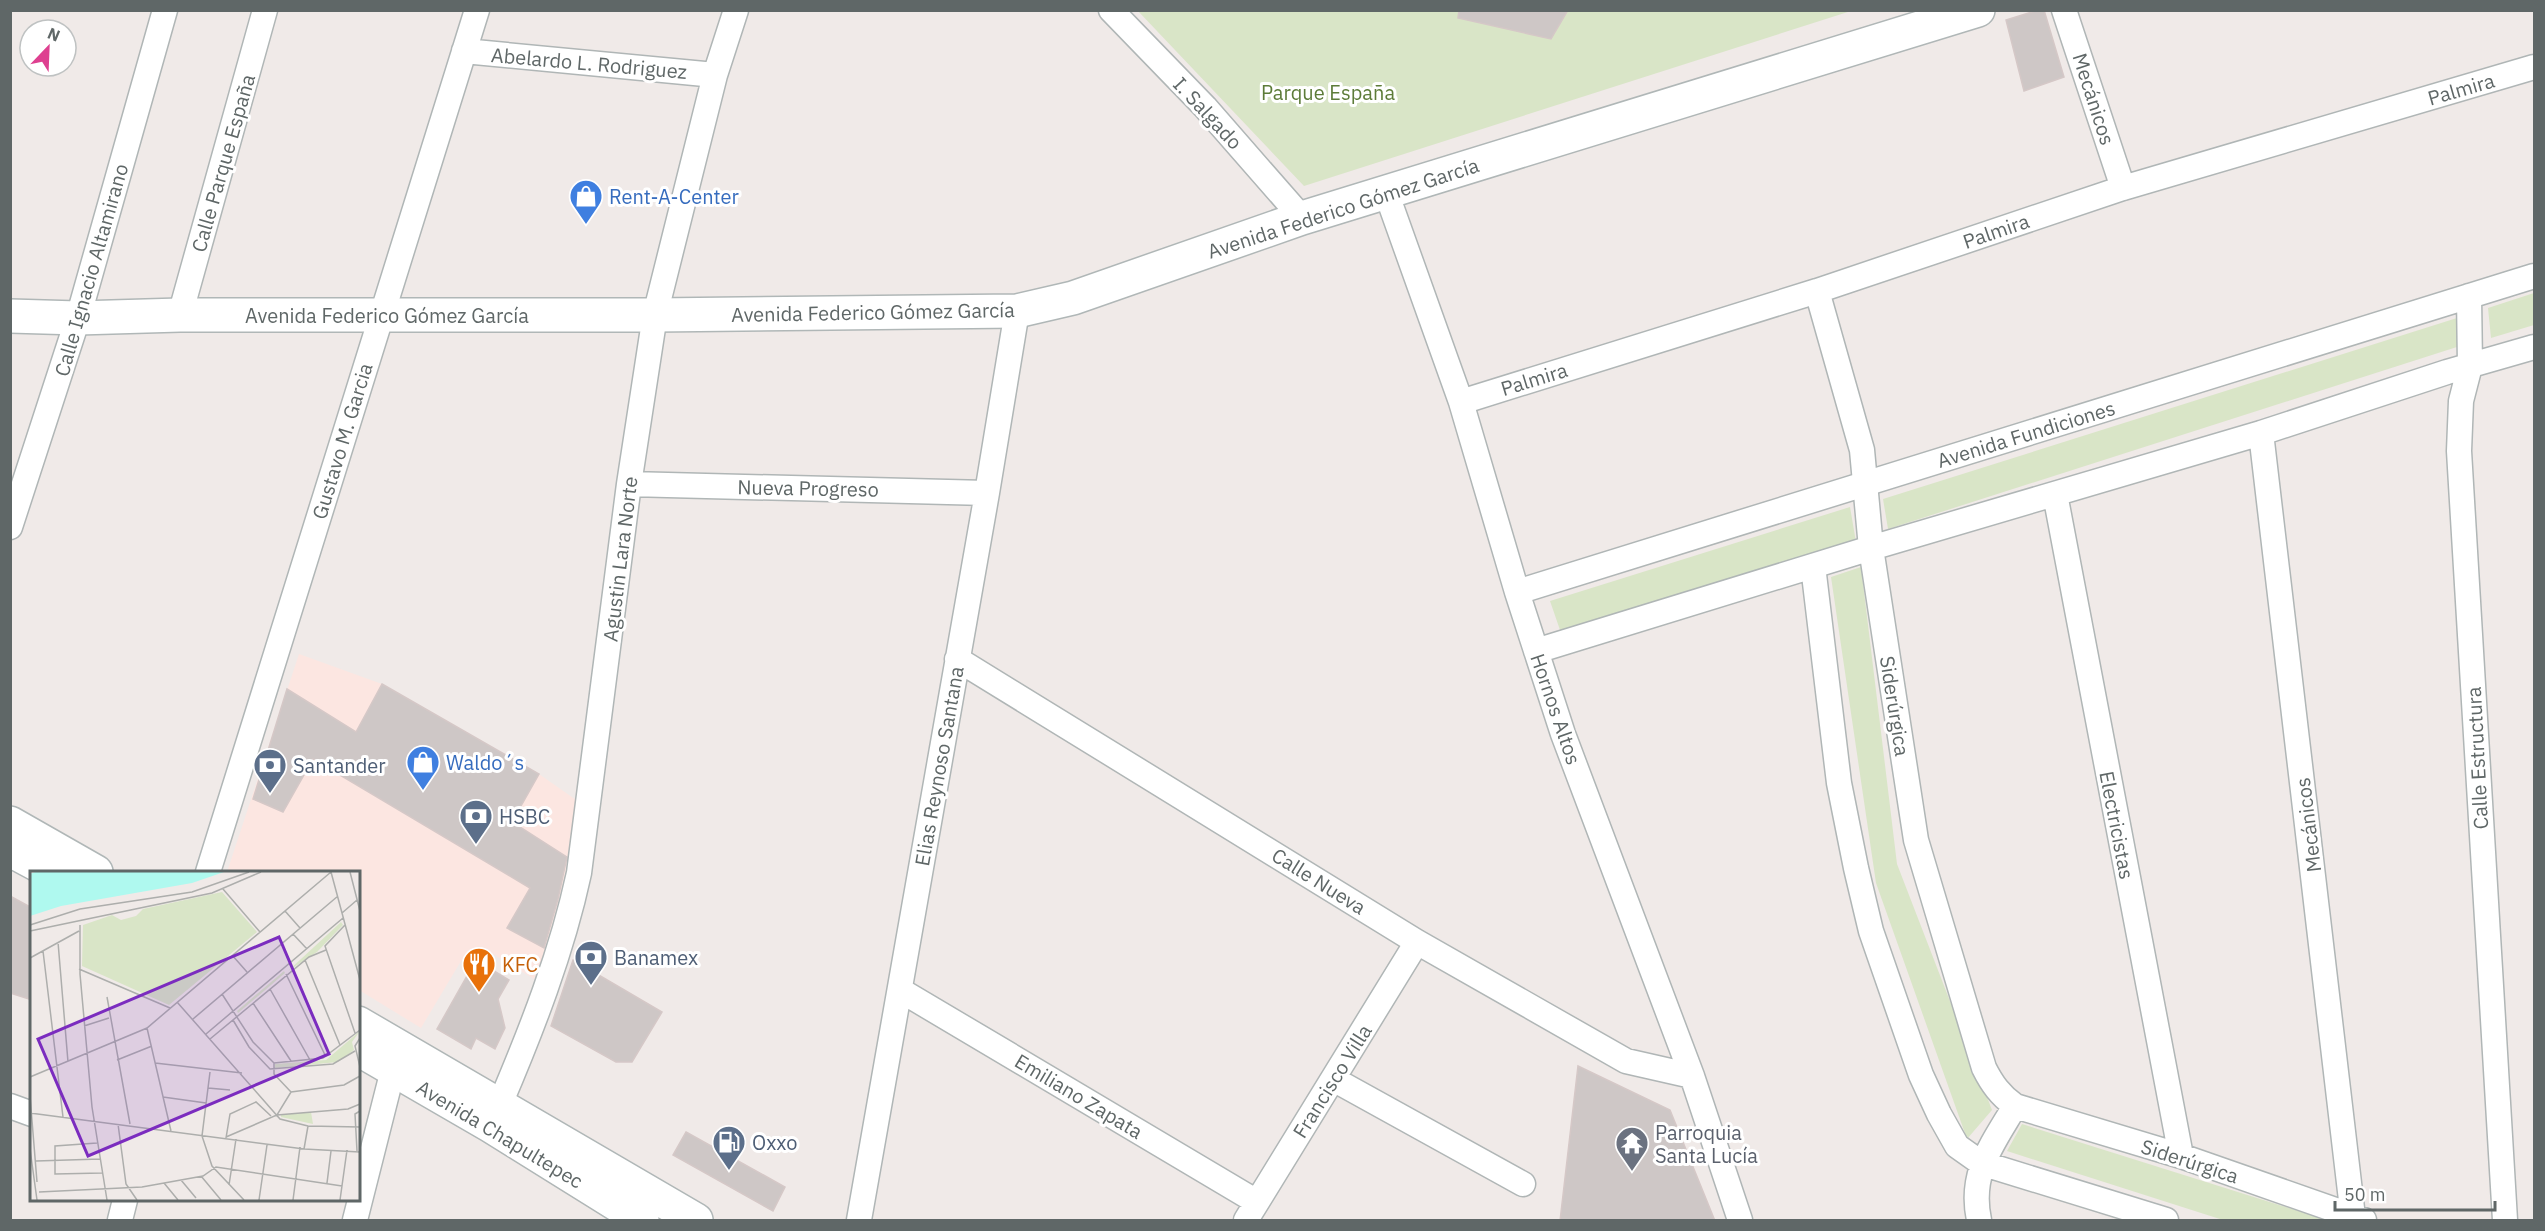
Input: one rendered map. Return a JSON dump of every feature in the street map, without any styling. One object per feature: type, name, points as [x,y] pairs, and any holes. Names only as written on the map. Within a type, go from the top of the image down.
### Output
[{"type":"street","name":"Calle Ignacio Altamirano","points":[[10,527],[78,318],[165,10]]},
{"type":"street","name":"Calle Parque España","points":[[180,315],[265,10]]},
{"type":"street","name":"Gustavo M. Garcia","points":[[209,871],[477,10]]},
{"type":"street","name":"Agustin Lara Norte","points":[[500,1104],[549,980],[572,908],[579,873],[629,484],[655,315],[715,75],[736,10]]},
{"type":"street","name":"I. Salgado","points":[[1111,10],[1205,107],[1302,218]]},
{"type":"street","name":"Avenida Federico Gómez García","points":[[10,316],[78,318],[180,315],[655,315],[1017,311],[1073,298],[1302,218],[1978,10]]},
{"type":"street","name":"Mecánicos","points":[[2064,10],[2123,188]]},
{"type":"street","name":"Abelardo L. Rodriguez","points":[[464,51],[715,75]]},
{"type":"street","name":"Palmira","points":[[1461,402],[1817,291],[2123,188],[2535,67]]},
{"type":"street","name":"Hornos Altos","points":[[1386,192],[1461,402],[1517,592],[1563,734],[1692,1076],[1740,1221]]},
{"type":"street","name":"Avenida Fundiciones","points":[[1517,592],[2535,276]]},
{"type":"street","name":"Siderúrgica","points":[[1817,291],[1862,450],[1871,548],[1916,840],[1984,1068],[1999,1094],[2015,1106],[2181,1156],[2359,1219]]},
{"type":"street","name":"Calle Estructura","points":[[2469,296],[2470,366],[2461,401],[2459,451],[2505,1221]]},
{"type":"street","name":"Elias Reynoso Santana","points":[[859,1221],[1017,311]]},
{"type":"street","points":[[1536,651],[1871,548],[2260,434],[2535,347]]},
{"type":"street","name":"Mecánicos","points":[[2260,434],[2359,1219]]},
{"type":"street","name":"Nueva Progreso","points":[[629,484],[987,493]]},
{"type":"street","name":"Electricistas","points":[[2055,494],[2181,1156]]},
{"type":"street","points":[[1813,566],[1839,783],[1856,868],[1871,931],[1925,1085],[1958,1146],[1981,1163],[2166,1221]]},
{"type":"street","name":"Calle Nueva","points":[[957,659],[1417,942],[1626,1061],[1692,1076]]},
{"type":"street","points":[[10,823],[93,871]]},
{"type":"street","points":[[10,850],[47,871]]},
{"type":"street","name":"Francisco Villa","points":[[1252,1211],[1417,942]]},
{"type":"street","name":"Emiliano Zapata","points":[[900,990],[1252,1211]]},
{"type":"street","points":[[360,1025],[396,1058],[500,1104],[696,1221]]},
{"type":"street","name":"Avenida Chapultepec","points":[[360,1050],[396,1058],[451,1103],[642,1221]]},
{"type":"street","points":[[355,1221],[396,1058]]},
{"type":"street","points":[[1333,1080],[1523,1184]]},
{"type":"street","points":[[451,1103],[475,1110],[494,1108],[500,1104]]},
{"type":"street","points":[[10,1106],[30,1113]]},
{"type":"street","points":[[1979,1221],[1975,1202],[1981,1163],[2015,1106]]},
{"type":"street","points":[[120,1221],[125,1201]]},
{"type":"shaded area","points":[[299,654],[382,684],[539,774],[579,802],[569,858],[565,903],[534,979],[493,954],[471,953],[461,961],[421,1028],[360,991],[360,871],[227,871]]},
{"type":"green space","name":"Parque España","points":[[1138,11],[1851,11],[1304,186]]},
{"type":"green space","points":[[2534,293],[2534,325],[2491,338],[2488,308]]},
{"type":"green space","points":[[2457,318],[2460,346],[1888,529],[1883,499]]},
{"type":"green space","points":[[1850,507],[1856,542],[1560,630],[1550,601]]},
{"type":"green space","points":[[1861,567],[1897,864],[1992,1110],[1967,1139],[1876,883],[1831,577]]},
{"type":"green space","points":[[2022,1124],[2327,1220],[2223,1220],[2007,1151]]},
{"type":"building","points":[[1459,10],[1568,10],[1551,39],[1458,18]]},
{"type":"building","points":[[2044,10],[2064,77],[2024,91],[2006,20]]},
{"type":"building","points":[[382,684],[539,774],[512,822],[567,857],[544,948],[507,928],[530,888],[313,759],[283,812],[253,799],[287,689],[356,732]]},
{"type":"building","points":[[10,896],[30,907],[30,999],[10,993]]},
{"type":"building","name":"KFC","points":[[476,960],[509,980],[498,999],[505,1028],[495,1049],[476,1038],[471,1049],[437,1029]]},
{"type":"building","name":"Banamex","points":[[573,960],[662,1012],[632,1062],[616,1062],[551,1026]]},
{"type":"building","name":"Parroquia Santa Lucía","points":[[1578,1066],[1670,1110],[1715,1221],[1560,1221]]},
{"type":"building","name":"Oxxo","points":[[686,1132],[785,1187],[773,1211],[673,1155]]},
{"type":"place","name":"Rent-A-Center","points":[[586,225]]},
{"type":"place","name":"Waldo´s","points":[[423,791]]},
{"type":"place","name":"Santander","points":[[270,794]]},
{"type":"place","name":"HSBC","points":[[476,845]]},
{"type":"place","name":"Banamex","points":[[591,986]]},
{"type":"place","name":"KFC","points":[[479,993]]},
{"type":"place","name":"Oxxo","points":[[729,1171]]},
{"type":"place","name":"Parroquia Santa Lucía","points":[[1632,1172]]}]
